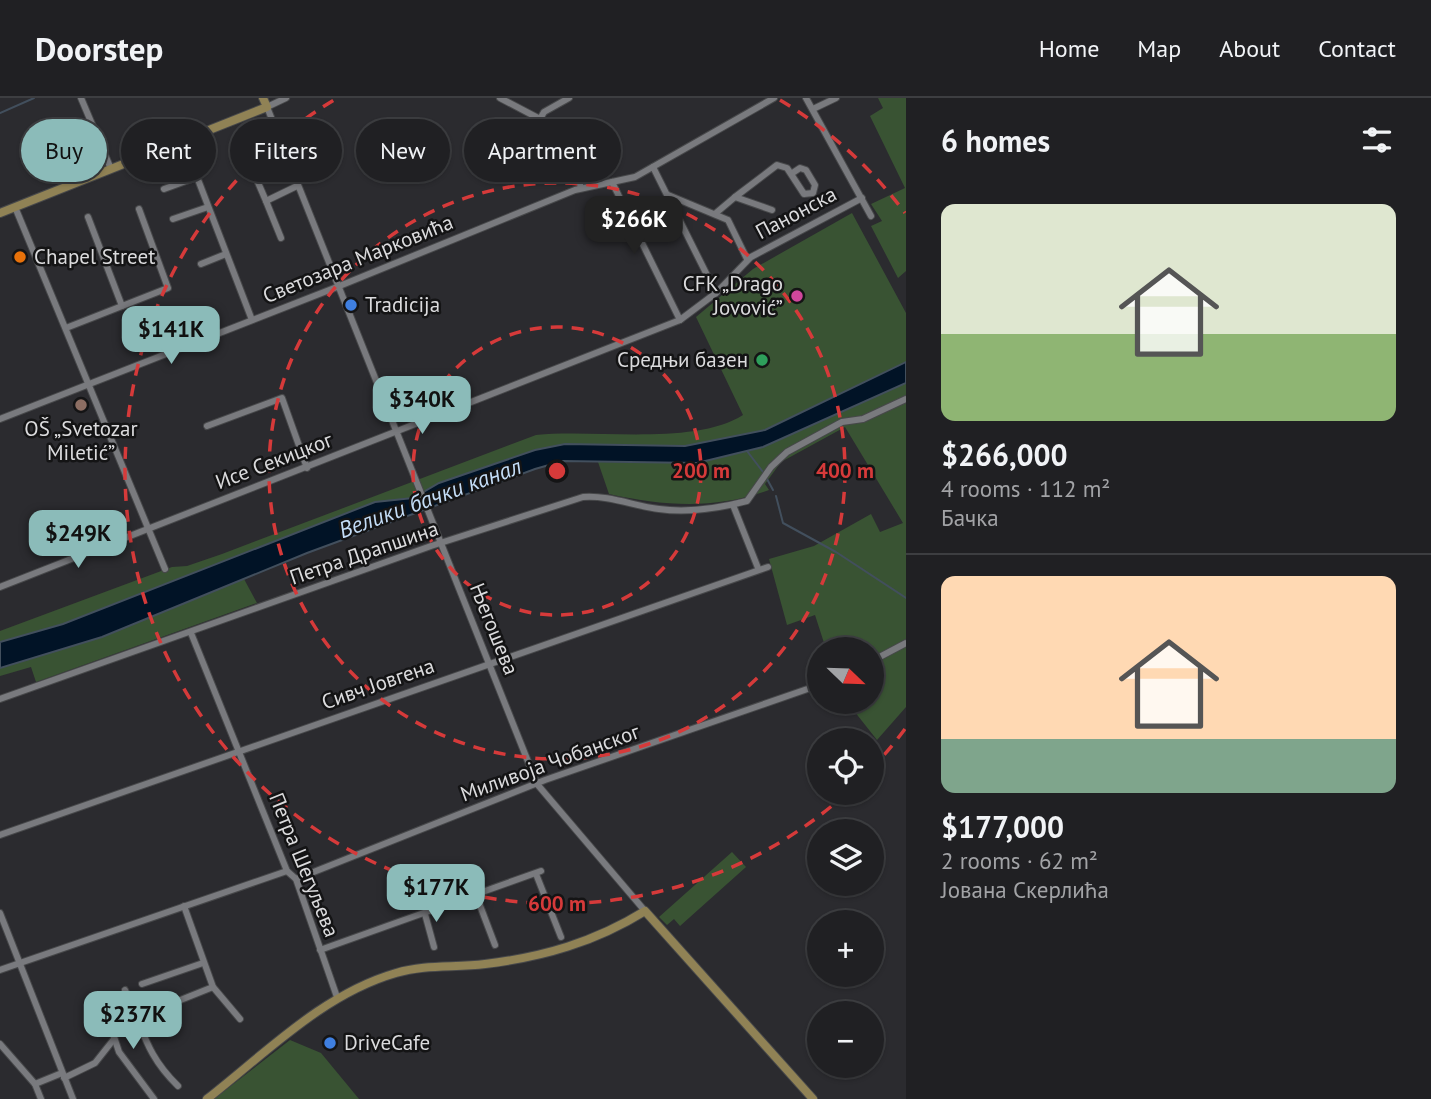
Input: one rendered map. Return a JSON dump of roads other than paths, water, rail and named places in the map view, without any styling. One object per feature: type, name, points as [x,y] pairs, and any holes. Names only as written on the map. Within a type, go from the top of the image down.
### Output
[{"type":"main road","name":"Његошева","points":[[262,98],[267,107]]},
{"type":"main road","points":[[0,213],[267,107]]},
{"type":"main road","points":[[207,1099],[337,997],[399,972],[456,964],[483,964],[565,950],[606,934],[645,911]]},
{"type":"main road","name":"Његошева","points":[[645,911],[813,1099]]},
{"type":"street","points":[[81,98],[111,169]]},
{"type":"street","points":[[267,107],[286,98]]},
{"type":"street","points":[[500,98],[538,119]]},
{"type":"street","points":[[540,119],[544,112],[569,98]]},
{"type":"street","name":"Светозара Марковића","points":[[621,180],[653,167],[774,98]]},
{"type":"street","points":[[806,98],[872,216]]},
{"type":"street","points":[[813,109],[836,98]]},
{"type":"street","name":"Његошева","points":[[267,107],[537,784],[645,911]]},
{"type":"street","name":"Панонска","points":[[716,214],[777,164],[791,174],[804,194],[813,193],[815,185],[806,170],[800,168],[791,174]]},
{"type":"street","points":[[653,167],[716,293]]},
{"type":"street","points":[[164,189],[197,177],[252,320]]},
{"type":"street","points":[[258,182],[281,238]]},
{"type":"street","points":[[579,182],[581,188]]},
{"type":"street","points":[[612,182],[683,318]]},
{"type":"street","name":"Светозара Марковића","points":[[0,419],[581,188],[612,182]]},
{"type":"street","points":[[266,201],[297,186]]},
{"type":"street","name":"Панонска","points":[[668,195],[716,214],[734,228],[747,259]]},
{"type":"street","name":"Панонска","points":[[735,197],[772,210]]},
{"type":"street","name":"Панонска","points":[[683,318],[716,293],[747,259],[862,198]]},
{"type":"street","points":[[15,207],[165,569]]},
{"type":"street","points":[[173,219],[208,207]]},
{"type":"street","points":[[66,328],[168,288],[139,209]]},
{"type":"street","points":[[88,217],[122,306]]},
{"type":"street","points":[[201,264],[226,254]]},
{"type":"street","name":"Исе Секицког","points":[[0,587],[683,318]]},
{"type":"street","points":[[207,426],[282,398],[307,468]]},
{"type":"street","name":"Петра Драпшина","points":[[0,699],[583,497],[598,497],[658,509],[733,505],[747,501],[771,467],[787,452],[842,422],[863,419],[906,399]]},
{"type":"street","points":[[733,505],[758,568]]},
{"type":"street","name":"Сивч Јовгена","points":[[0,835],[758,568],[768,567]]},
{"type":"street","name":"Петра Шегуљева","points":[[191,633],[287,871],[296,879],[337,997]]},
{"type":"street","points":[[884,655],[906,643]]},
{"type":"street","name":"Миливоја Чобанског","points":[[296,879],[537,784],[807,689]]},
{"type":"street","points":[[0,970],[287,871]]},
{"type":"street","points":[[320,950],[538,872],[561,937]]},
{"type":"street","points":[[476,895],[495,945]]},
{"type":"street","points":[[184,906],[213,987],[240,1019]]},
{"type":"street","points":[[0,913],[74,1099]]},
{"type":"street","points":[[425,914],[433,947]]},
{"type":"street","points":[[142,984],[203,963]]},
{"type":"street","points":[[138,1017],[213,987]]},
{"type":"street","points":[[125,990],[138,1017],[145,1045],[178,1086]]},
{"type":"street","points":[[102,1000],[119,1052],[153,1099]]},
{"type":"street","points":[[35,1084],[98,1061],[114,1039]]},
{"type":"street","points":[[0,1044],[35,1084],[41,1099]]},
{"type":"water","name":"Велики бачки канал","points":[[906,362],[906,383],[763,447],[697,463],[563,461],[535,469],[307,553],[102,637],[0,668],[0,642],[63,624],[375,502],[413,498],[439,483],[535,450],[565,444],[685,446],[765,430]]},
{"type":"waterway","points":[[0,113],[34,98]]},
{"type":"waterway","points":[[747,451],[763,472]]},
{"type":"waterway","points":[[767,479],[773,490]]},
{"type":"waterway","points":[[776,496],[783,523],[836,552],[906,598]]},
{"type":"place","name":"Chapel Street","points":[[20,257]]},
{"type":"place","name":"CFK „Drago Jovović”","points":[[797,296]]},
{"type":"place","name":"Tradicija","points":[[351,305]]},
{"type":"place","name":"Средњи базен","points":[[762,360]]},
{"type":"place","name":"OŠ „Svetozar Miletić”","points":[[81,405]]},
{"type":"place","name":"DriveCafe","points":[[330,1043]]}]
